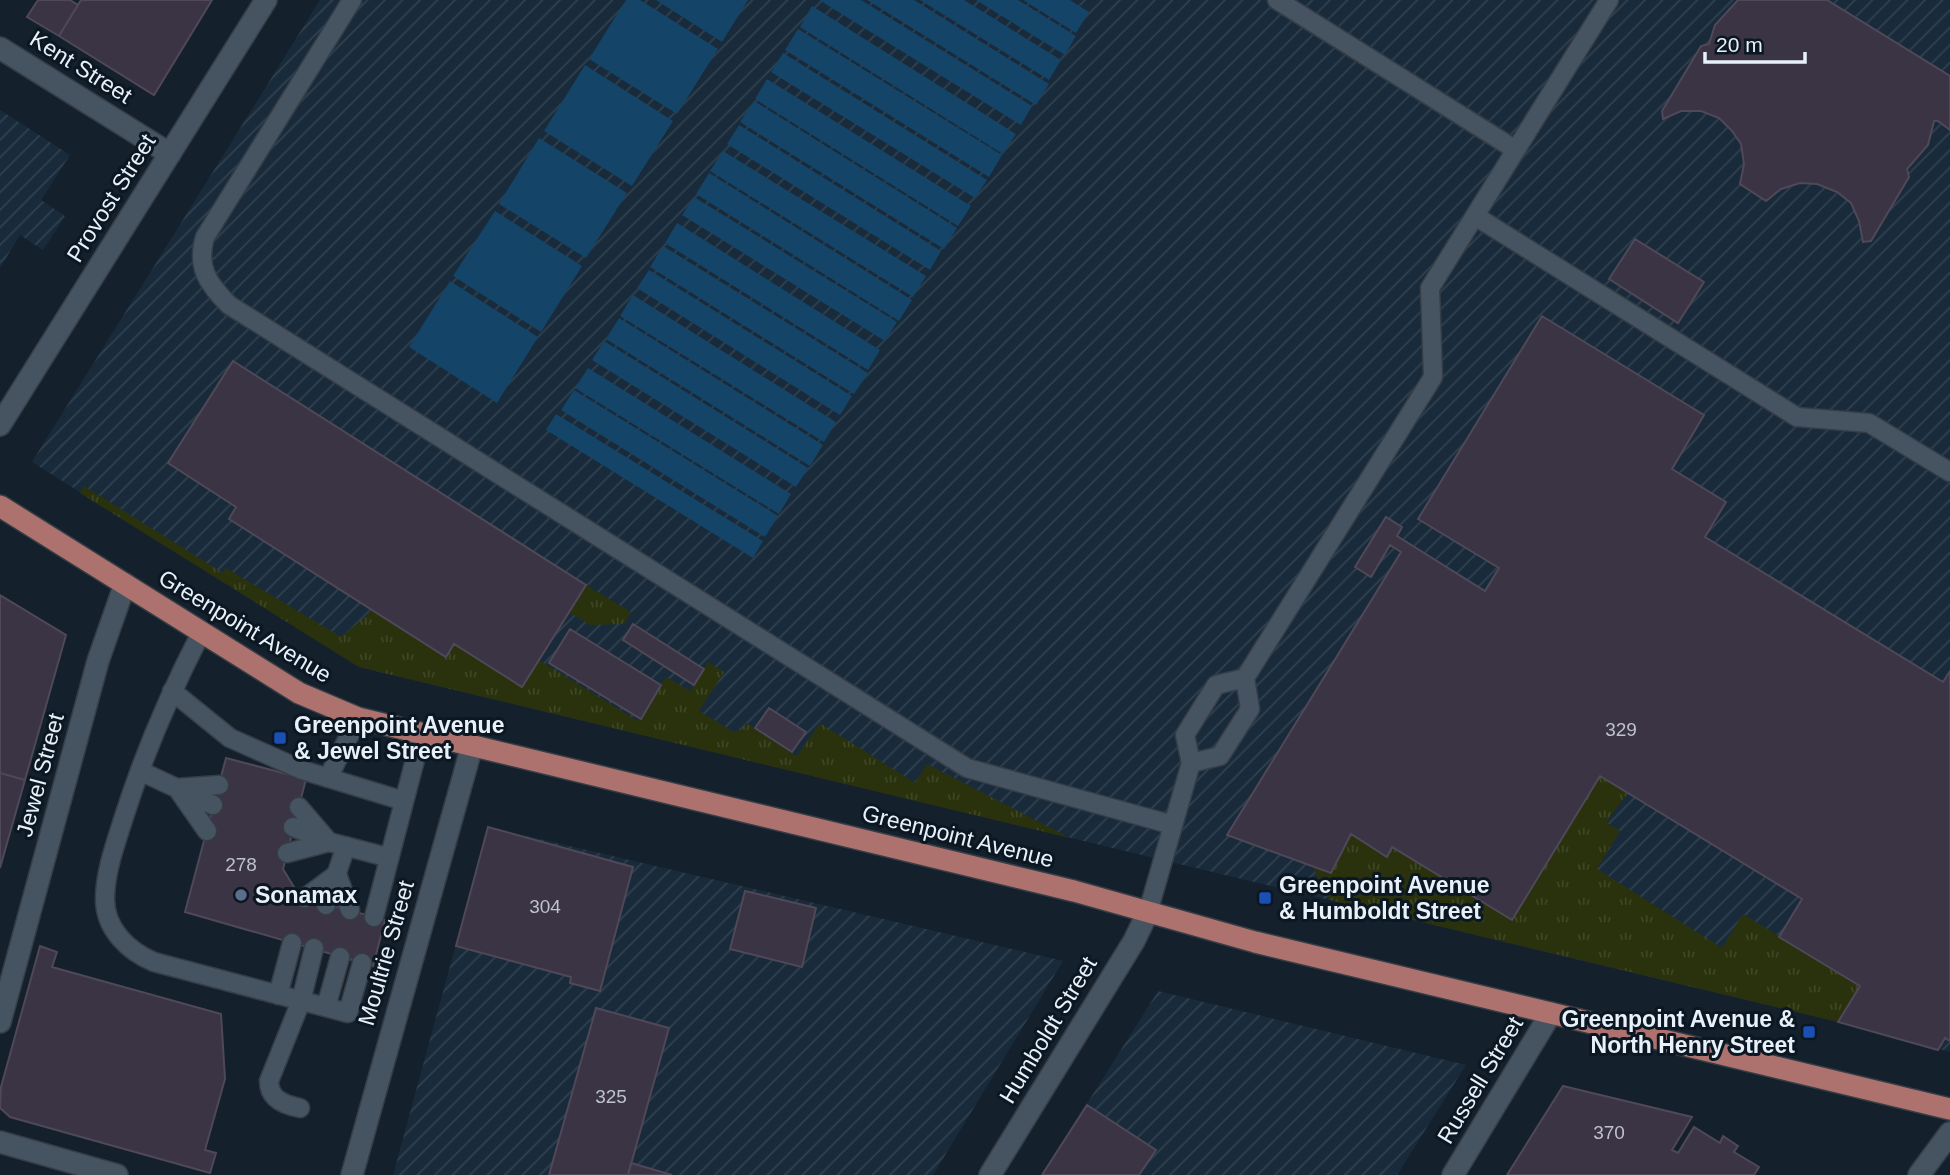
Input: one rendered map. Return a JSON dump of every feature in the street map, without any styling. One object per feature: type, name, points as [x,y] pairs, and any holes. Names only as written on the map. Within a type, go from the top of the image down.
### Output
[{"type":"main road","name":"Greenpoint Avenue","points":[[0,506],[299,693],[358,718],[1060,888],[1255,942],[1950,1109]]},
{"type":"street","name":"Provost Street","points":[[0,425],[266,0]]},
{"type":"street","name":"Kent Street","points":[[0,48],[170,153]]},
{"type":"street","name":"Jewel Street","points":[[0,1022],[98,661],[125,584]]},
{"type":"street","name":"Moultrie Street","points":[[352,1175],[472,746]]},
{"type":"street","name":"Humboldt Street","points":[[990,1175],[1148,912]]},
{"type":"street","name":"Russell Street","points":[[1453,1175],[1551,1013]]},
{"type":"street","points":[[1919,1175],[1950,1133]]},
{"type":"street","points":[[0,1142],[117,1175]]},
{"type":"lane","points":[[352,0],[205,237],[200,252],[202,271],[213,289],[229,305],[967,768],[1173,825]]},
{"type":"lane","points":[[1278,0],[1516,150]]},
{"type":"lane","points":[[1191,763],[1220,756],[1250,709],[1245,678],[1433,377],[1430,288],[1609,0]]},
{"type":"lane","points":[[1475,216],[1797,417],[1869,423],[1950,472]]},
{"type":"lane","points":[[201,633],[172,691],[140,771],[108,873],[105,901],[118,938],[134,954],[154,962],[348,1013],[362,963]]},
{"type":"lane","points":[[1148,912],[1191,763],[1185,735],[1216,685],[1245,678]]},
{"type":"lane","points":[[172,691],[230,738],[328,779],[404,801]]},
{"type":"lane","points":[[328,779],[358,718]]},
{"type":"lane","points":[[374,917],[387,857],[422,733]]},
{"type":"lane","points":[[140,771],[214,806]]},
{"type":"lane","points":[[177,788],[219,785]]},
{"type":"lane","points":[[177,788],[207,831]]},
{"type":"lane","points":[[299,807],[337,844],[337,874],[326,905]]},
{"type":"lane","points":[[293,827],[337,844],[387,857]]},
{"type":"lane","points":[[286,853],[337,844]]},
{"type":"lane","points":[[305,898],[337,874]]},
{"type":"lane","points":[[337,874],[350,910]]},
{"type":"lane","points":[[278,995],[292,943]]},
{"type":"lane","points":[[300,1108],[289,1106],[274,1097],[269,1091],[269,1081],[300,1001],[314,948]]},
{"type":"lane","points":[[326,1007],[340,957]]},
{"type":"shaded area","points":[[320,0],[1950,0],[1950,1052],[1838,1022],[359,667],[32,462]]},
{"type":"shaded area","points":[[0,110],[70,155],[41,200],[65,216],[43,250],[20,235],[0,268]]},
{"type":"shaded area","points":[[488,827],[1063,961],[933,1175],[393,1175]]},
{"type":"shaded area","points":[[1158,991],[1466,1065],[1397,1175],[1042,1175]]},
{"type":"green space","points":[[84,486],[223,573],[226,568],[341,637],[373,610],[446,656],[454,644],[522,687],[539,660],[638,721],[666,677],[690,691],[708,662],[724,672],[699,711],[734,732],[742,729],[746,723],[797,756],[820,723],[915,783],[927,764],[1070,838],[359,667],[80,493]]},
{"type":"green space","points":[[586,585],[631,612],[624,624],[590,625],[569,612]]},
{"type":"green space","points":[[1600,776],[1628,793],[1606,822],[1620,831],[1597,869],[1722,948],[1743,914],[1860,986],[1838,1022],[1330,900],[1312,866],[1351,834],[1386,856],[1392,847],[1512,919]]},
{"type":"water","points":[[626,0],[640,0],[718,49],[677,114],[589,59]]},
{"type":"water","points":[[656,0],[748,0],[722,42]]},
{"type":"water","points":[[819,0],[861,0],[1032,106],[1021,125]]},
{"type":"water","points":[[867,0],[914,0],[1049,84],[1036,105]]},
{"type":"water","points":[[920,0],[964,0],[1061,60],[1049,80]]},
{"type":"water","points":[[976,0],[1018,0],[1076,36],[1065,55]]},
{"type":"water","points":[[1023,0],[1070,0],[1089,12],[1076,33]]},
{"type":"water","points":[[812,6],[1016,134],[1003,154],[800,27]]},
{"type":"water","points":[[798,29],[1002,155],[989,177],[785,50]]},
{"type":"water","points":[[783,53],[987,180],[975,198],[771,72]]},
{"type":"water","points":[[585,65],[673,121],[632,186],[544,131]]},
{"type":"water","points":[[767,79],[971,206],[958,226],[755,99]]},
{"type":"water","points":[[754,101],[957,228],[944,249],[740,122]]},
{"type":"water","points":[[739,125],[941,251],[930,270],[727,144]]},
{"type":"water","points":[[539,138],[627,193],[586,258],[499,204]]},
{"type":"water","points":[[723,151],[926,276],[913,297],[710,171]]},
{"type":"water","points":[[709,173],[912,300],[899,321],[696,194]]},
{"type":"water","points":[[694,197],[897,322],[885,341],[682,215]]},
{"type":"water","points":[[495,211],[582,266],[541,332],[453,276]]},
{"type":"water","points":[[677,223],[880,350],[868,370],[665,243]]},
{"type":"water","points":[[663,246],[868,373],[854,394],[650,267]]},
{"type":"water","points":[[649,270],[852,396],[840,415],[637,288]]},
{"type":"water","points":[[450,281],[538,337],[497,403],[409,347]]},
{"type":"water","points":[[633,295],[836,422],[824,442],[620,316]]},
{"type":"water","points":[[619,318],[823,445],[810,466],[606,339]]},
{"type":"water","points":[[604,341],[808,468],[796,487],[592,360]]},
{"type":"water","points":[[588,368],[791,494],[779,514],[575,388]]},
{"type":"water","points":[[574,390],[778,516],[765,537],[561,410]]},
{"type":"water","points":[[556,414],[763,541],[753,558],[546,430]]},
{"type":"building","points":[[38,0],[70,0],[78,5],[59,36],[27,17]]},
{"type":"building","points":[[81,0],[212,0],[154,95],[59,36]]},
{"type":"building","points":[[1738,0],[1827,0],[1950,76],[1950,130],[1934,121],[1928,145],[1907,169],[1909,177],[1871,241],[1863,242],[1859,221],[1851,203],[1837,192],[1817,184],[1800,183],[1781,189],[1766,201],[1740,184],[1744,164],[1741,144],[1719,118],[1701,111],[1681,111],[1663,119],[1662,111],[1701,46],[1709,44],[1715,25]]},
{"type":"building","points":[[1635,239],[1704,282],[1678,323],[1609,279]]},
{"type":"building","points":[[1542,316],[1704,415],[1672,469],[1726,502],[1705,537],[1943,682],[1950,671],[1950,1041],[1945,1038],[1938,1050],[1838,1022],[1860,986],[1779,937],[1802,899],[1600,776],[1512,920],[1392,847],[1387,857],[1351,834],[1331,873],[1227,835],[1401,552],[1390,545],[1371,577],[1355,567],[1386,517],[1402,527],[1397,536],[1485,591],[1499,568],[1418,519]]},
{"type":"building","points":[[233,361],[586,585],[522,687],[454,644],[446,657],[229,519],[236,507],[168,463]]},
{"type":"building","points":[[0,595],[66,635],[25,780],[0,773]]},
{"type":"building","points":[[633,624],[704,669],[694,685],[623,640]]},
{"type":"building","points":[[570,629],[661,685],[641,719],[549,663]]},
{"type":"building","points":[[769,708],[806,732],[792,752],[755,728]]},
{"type":"building","points":[[226,758],[306,779],[283,869],[300,897],[385,920],[373,966],[185,912]]},
{"type":"building","points":[[0,773],[25,780],[0,868]]},
{"type":"building","points":[[488,827],[633,867],[600,991],[570,983],[571,977],[456,946]]},
{"type":"building","points":[[745,891],[816,908],[802,967],[730,949]]},
{"type":"building","points":[[40,946],[57,952],[52,967],[221,1014],[225,1079],[205,1150],[216,1153],[210,1173],[10,1117],[0,1108],[1,1087]]},
{"type":"building","points":[[596,1008],[669,1028],[628,1175],[549,1175]]},
{"type":"building","points":[[1563,1086],[1692,1117],[1672,1150],[1678,1153],[1694,1127],[1720,1143],[1723,1136],[1738,1146],[1734,1152],[1759,1167],[1754,1175],[1507,1175]]},
{"type":"building","points":[[1087,1105],[1156,1150],[1139,1175],[1042,1175]]},
{"type":"building","points":[[631,1163],[672,1175],[628,1175]]},
{"type":"place","name":"Greenpoint Avenue & Jewel Street","points":[[280,738]]},
{"type":"place","name":"Sonamax","points":[[241,895]]},
{"type":"place","name":"Greenpoint Avenue & Humboldt Street","points":[[1265,898]]},
{"type":"place","name":"Greenpoint Avenue & North Henry Street","points":[[1809,1032]]}]
